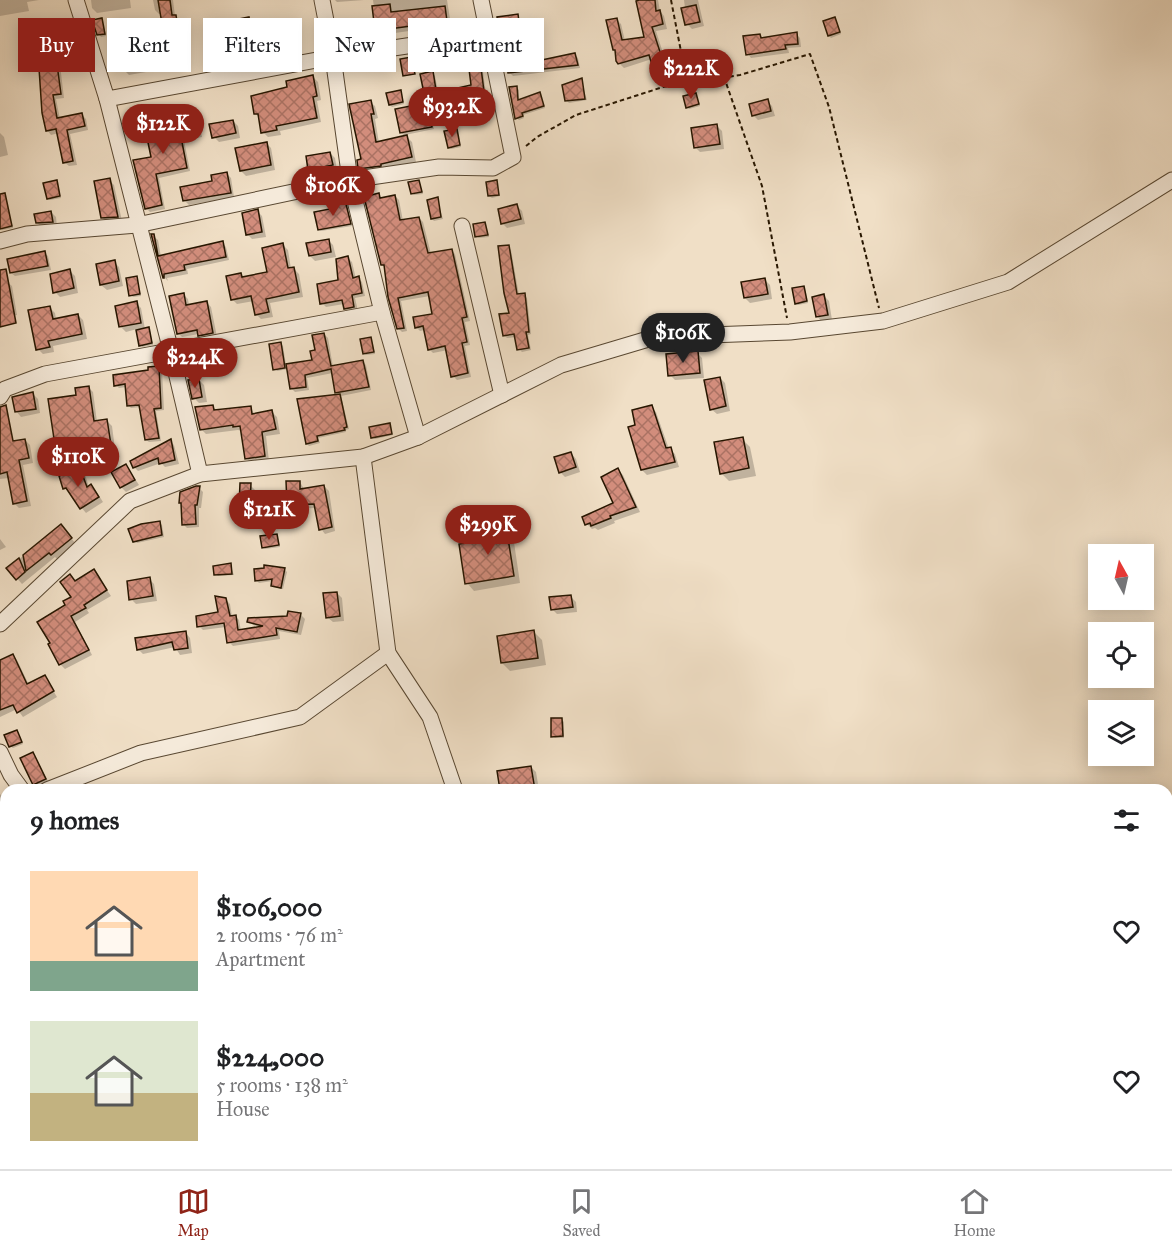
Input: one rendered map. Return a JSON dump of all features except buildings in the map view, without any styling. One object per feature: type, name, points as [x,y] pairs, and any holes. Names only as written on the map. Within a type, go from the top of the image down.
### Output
[{"type":"street","points":[[76,0],[106,99],[200,474]]},
{"type":"street","points":[[322,0],[325,18]]},
{"type":"street","points":[[481,0],[484,18]]},
{"type":"street","points":[[106,99],[314,61]]},
{"type":"street","points":[[335,72],[350,180],[382,312],[418,437]]},
{"type":"street","points":[[0,241],[27,234],[137,225],[350,180],[439,166],[493,168],[513,157],[495,72]]},
{"type":"street","points":[[0,624],[130,501],[200,474],[363,457],[418,437],[561,365],[655,337],[790,332],[883,321],[1008,282],[1172,180]]},
{"type":"street","points":[[462,226],[502,395]]},
{"type":"street","points":[[0,396],[6,389],[45,374],[382,312]]},
{"type":"street","points":[[363,457],[388,653],[430,717],[453,784]]},
{"type":"street","points":[[62,784],[141,753],[300,717],[388,653]]},
{"type":"street","points":[[0,752],[6,778]]},
{"type":"path","points":[[671,0],[685,72],[724,77]]},
{"type":"path","points":[[513,157],[537,136],[576,115],[663,87],[740,75],[810,54],[829,107],[883,321]]},
{"type":"path","points":[[724,77],[762,186],[790,332]]}]
